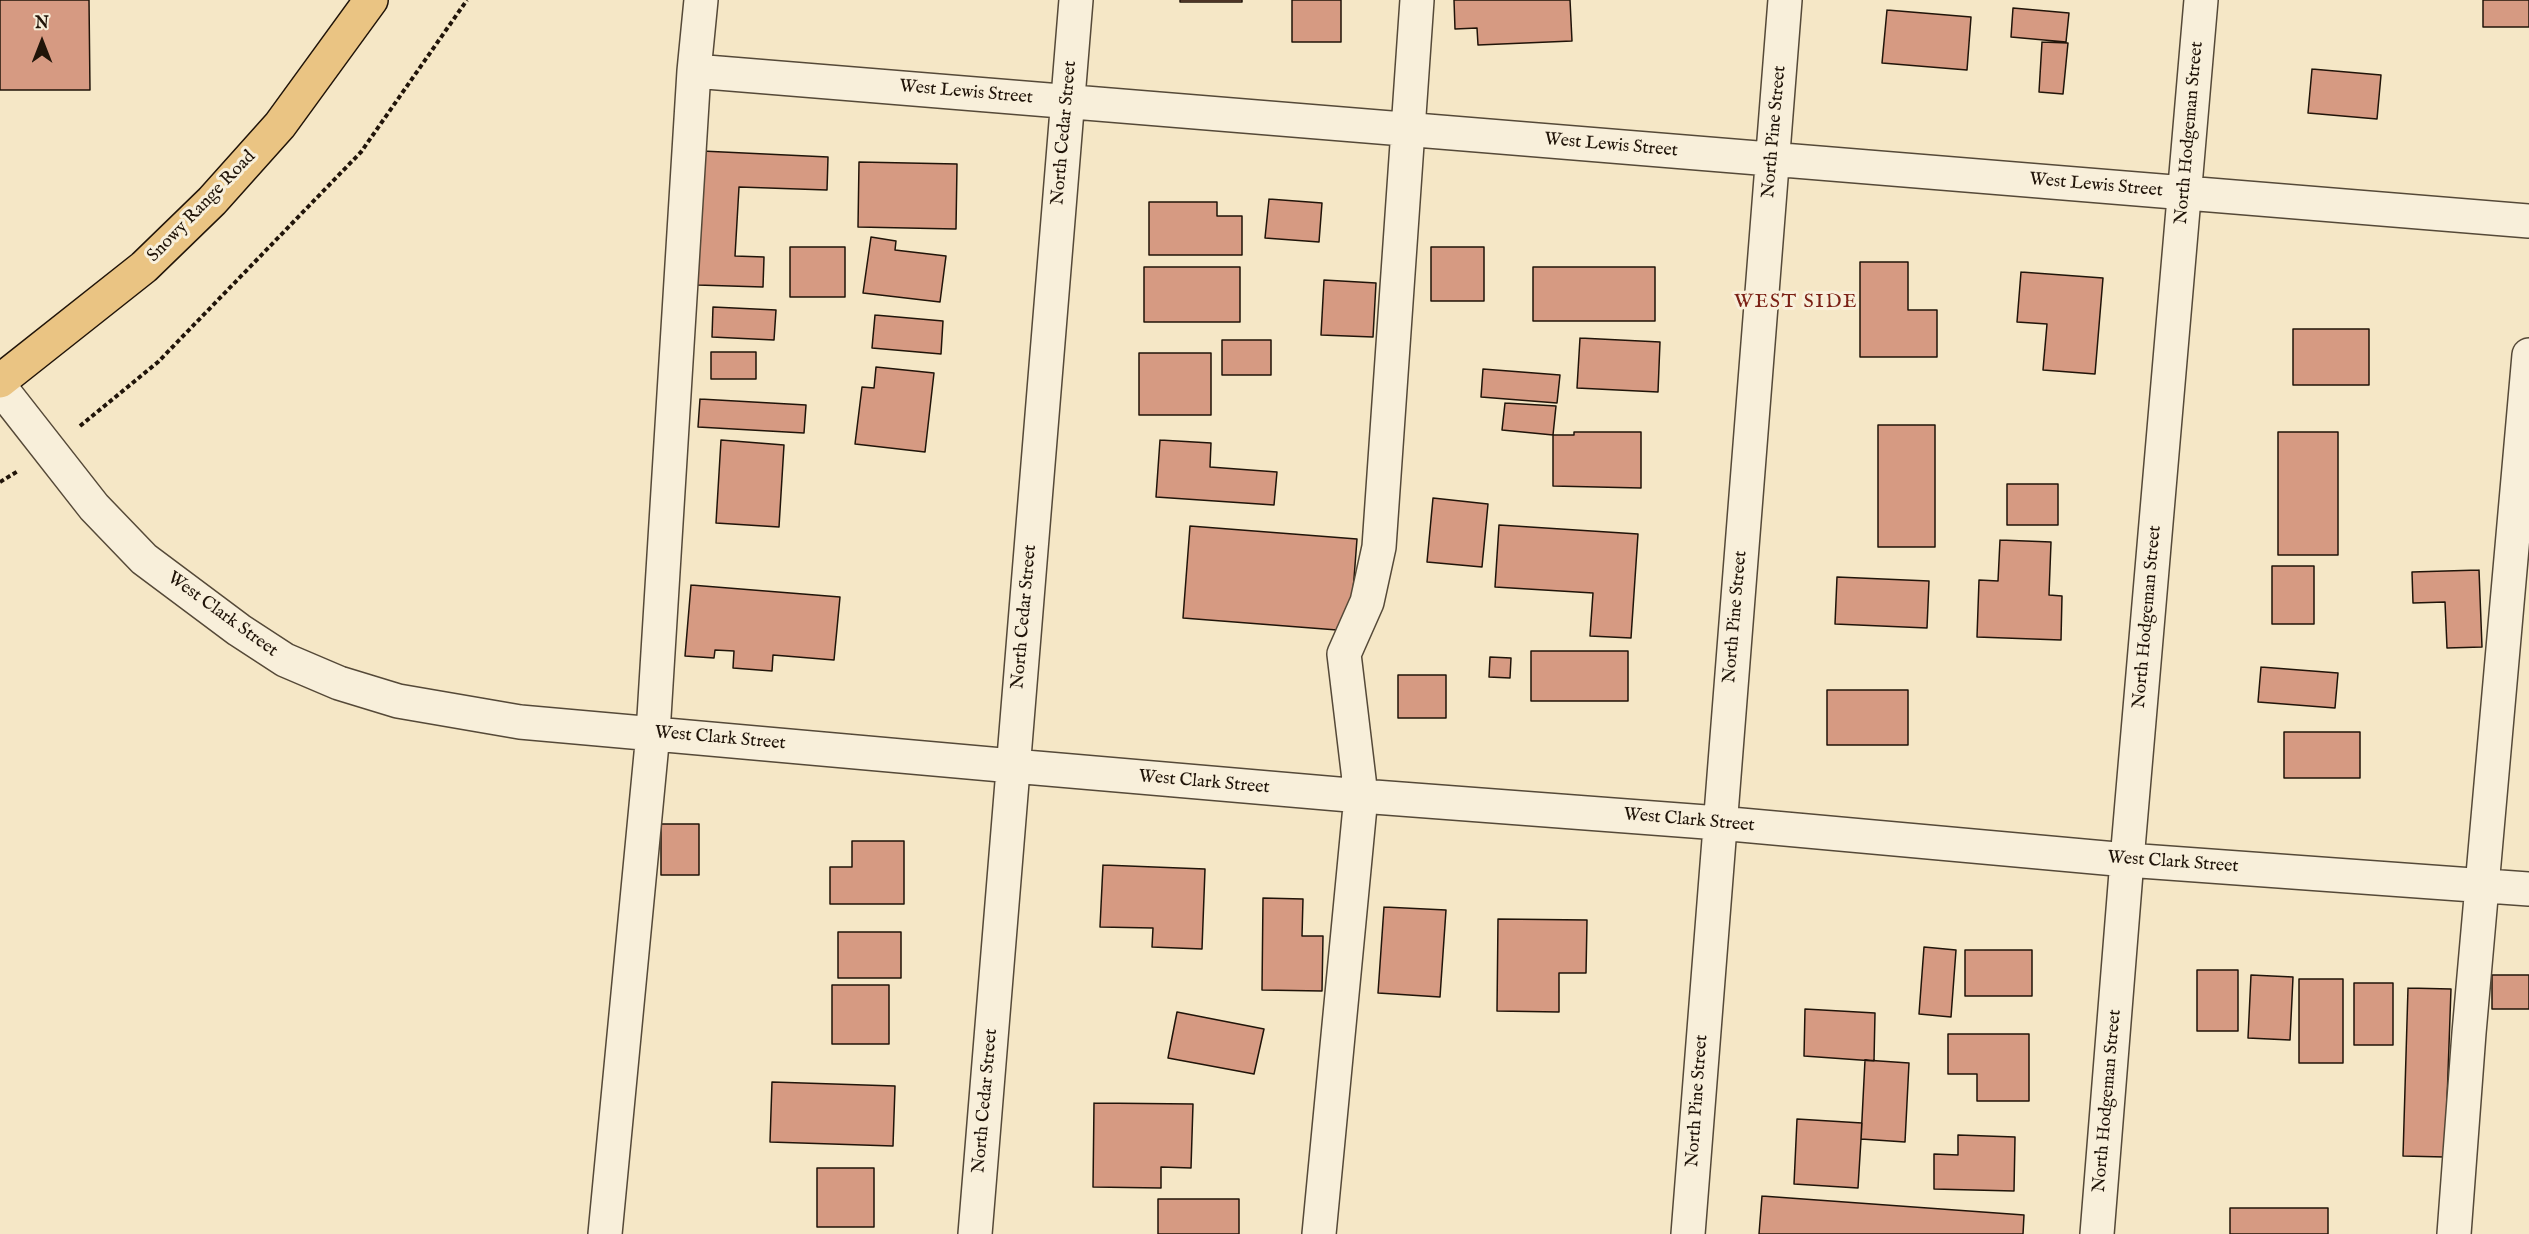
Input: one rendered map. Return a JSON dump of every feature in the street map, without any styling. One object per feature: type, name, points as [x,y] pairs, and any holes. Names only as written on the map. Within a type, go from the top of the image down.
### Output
[{"type":"main road","name":"Snowy Range Road","points":[[0,381],[144,267],[212,201],[280,125],[370,0]]},
{"type":"street","points":[[605,1234],[653,733],[694,71],[701,0]]},
{"type":"street","name":"North Cedar Street","points":[[975,1234],[1076,0]]},
{"type":"street","points":[[1319,1234],[1360,796],[1344,654],[1367,603],[1379,548],[1417,0]]},
{"type":"street","name":"North Pine Street","points":[[1688,1234],[1785,0]]},
{"type":"street","name":"North Hodgeman Street","points":[[2097,1234],[2201,0]]},
{"type":"street","name":"West Lewis Street","points":[[694,71],[2529,221]]},
{"type":"street","points":[[2454,1234],[2529,355]]},
{"type":"street","name":"West Clark Street","points":[[0,387],[94,507],[144,559],[239,630],[285,660],[339,683],[398,701],[520,722],[1013,766],[1360,796],[1719,822],[2127,860],[2529,889]]},
{"type":"path","points":[[0,482],[50,451],[159,363],[361,152],[467,0]]},
{"type":"building","points":[[0,0],[89,0],[90,90],[0,90]]},
{"type":"building","points":[[1180,0],[1242,0],[1242,2],[1180,2]]},
{"type":"building","points":[[1292,0],[1341,0],[1341,42],[1292,42]]},
{"type":"building","points":[[1454,0],[1570,0],[1572,41],[1478,45],[1477,28],[1455,29]]},
{"type":"building","points":[[2483,0],[2529,0],[2529,27],[2483,27]]},
{"type":"building","points":[[2013,8],[2069,13],[2066,42],[2011,37]]},
{"type":"building","points":[[1887,10],[1971,17],[1967,70],[1882,63]]},
{"type":"building","points":[[2042,42],[2068,43],[2063,94],[2039,92]]},
{"type":"building","points":[[2312,69],[2381,75],[2377,119],[2308,113]]},
{"type":"building","points":[[702,151],[828,157],[827,190],[739,187],[735,256],[764,257],[763,287],[697,285]]},
{"type":"building","points":[[859,162],[957,164],[956,229],[858,227]]},
{"type":"building","points":[[1269,199],[1322,203],[1319,242],[1265,238]]},
{"type":"building","points":[[1149,202],[1217,202],[1217,216],[1242,216],[1242,255],[1149,255]]},
{"type":"building","points":[[871,237],[896,241],[895,250],[946,256],[940,302],[863,293]]},
{"type":"building","points":[[790,247],[845,247],[845,297],[790,297]]},
{"type":"building","points":[[1431,247],[1484,247],[1484,301],[1431,301]]},
{"type":"building","points":[[1860,262],[1908,262],[1908,310],[1937,310],[1937,357],[1860,357]]},
{"type":"building","points":[[1144,267],[1240,267],[1240,322],[1144,322]]},
{"type":"building","points":[[1533,267],[1655,267],[1655,321],[1533,321]]},
{"type":"building","points":[[2021,272],[2103,278],[2095,374],[2043,370],[2047,324],[2017,322]]},
{"type":"building","points":[[1324,280],[1376,283],[1373,337],[1321,335]]},
{"type":"building","points":[[713,307],[776,310],[774,340],[712,337]]},
{"type":"building","points":[[875,315],[943,321],[941,354],[872,348]]},
{"type":"building","points":[[2293,329],[2369,329],[2369,385],[2293,385]]},
{"type":"building","points":[[1580,338],[1660,342],[1658,392],[1577,388]]},
{"type":"building","points":[[1222,340],[1271,340],[1271,375],[1222,375]]},
{"type":"building","points":[[711,352],[756,352],[756,379],[711,379]]},
{"type":"building","points":[[1139,353],[1211,353],[1211,415],[1139,415]]},
{"type":"building","points":[[876,367],[934,373],[925,452],[855,444],[862,387],[874,388]]},
{"type":"building","points":[[1483,369],[1560,375],[1557,403],[1481,397]]},
{"type":"building","points":[[700,399],[806,405],[804,433],[698,427]]},
{"type":"building","points":[[1505,403],[1556,406],[1553,435],[1502,430]]},
{"type":"building","points":[[1878,425],[1935,425],[1935,547],[1878,547]]},
{"type":"building","points":[[1574,432],[1641,432],[1641,488],[1553,486],[1553,435],[1574,435]]},
{"type":"building","points":[[2278,432],[2338,432],[2338,555],[2278,555]]},
{"type":"building","points":[[721,440],[784,445],[779,527],[716,523]]},
{"type":"building","points":[[1160,440],[1211,443],[1210,467],[1277,472],[1274,505],[1156,497]]},
{"type":"building","points":[[2007,484],[2058,484],[2058,525],[2007,525]]},
{"type":"building","points":[[1433,498],[1488,504],[1482,567],[1427,562]]},
{"type":"building","points":[[1499,525],[1638,534],[1631,638],[1590,636],[1593,593],[1495,587]]},
{"type":"building","points":[[1190,526],[1357,539],[1350,631],[1183,618]]},
{"type":"building","points":[[2000,540],[2051,542],[2049,595],[2062,596],[2061,640],[1977,637],[1979,580],[1998,581]]},
{"type":"building","points":[[2272,566],[2314,566],[2314,624],[2272,624]]},
{"type":"building","points":[[2479,570],[2482,647],[2447,648],[2445,602],[2413,603],[2412,572]]},
{"type":"building","points":[[1837,577],[1929,581],[1927,628],[1835,624]]},
{"type":"building","points":[[691,585],[840,597],[834,660],[773,655],[772,671],[733,668],[734,651],[715,650],[714,658],[685,656]]},
{"type":"building","points":[[1531,651],[1628,651],[1628,701],[1531,701]]},
{"type":"building","points":[[1490,657],[1511,658],[1510,678],[1489,677]]},
{"type":"building","points":[[2261,667],[2338,673],[2335,708],[2258,702]]},
{"type":"building","points":[[1398,675],[1446,675],[1446,718],[1398,718]]},
{"type":"building","points":[[1827,690],[1908,690],[1908,745],[1827,745]]},
{"type":"building","points":[[2284,732],[2360,732],[2360,778],[2284,778]]},
{"type":"building","points":[[661,824],[699,824],[699,875],[661,875]]},
{"type":"building","points":[[852,841],[904,841],[904,904],[830,904],[830,867],[852,867]]},
{"type":"building","points":[[1103,865],[1205,869],[1202,949],[1152,947],[1153,928],[1100,927]]},
{"type":"building","points":[[1263,898],[1303,899],[1302,936],[1323,936],[1322,991],[1262,990]]},
{"type":"building","points":[[1384,907],[1446,910],[1440,997],[1378,993]]},
{"type":"building","points":[[1498,919],[1587,920],[1586,973],[1559,973],[1559,1012],[1497,1011]]},
{"type":"building","points":[[838,932],[901,932],[901,978],[838,978]]},
{"type":"building","points":[[1924,947],[1956,950],[1951,1017],[1919,1014]]},
{"type":"building","points":[[1965,950],[2032,950],[2032,996],[1965,996]]},
{"type":"building","points":[[2197,970],[2238,970],[2238,1031],[2197,1031]]},
{"type":"building","points":[[2251,975],[2293,977],[2290,1040],[2248,1038]]},
{"type":"building","points":[[2492,975],[2529,975],[2529,1009],[2492,1009]]},
{"type":"building","points":[[2299,979],[2343,979],[2343,1063],[2299,1063]]},
{"type":"building","points":[[2354,983],[2393,983],[2393,1045],[2354,1045]]},
{"type":"building","points":[[832,985],[889,985],[889,1044],[832,1044]]},
{"type":"building","points":[[2408,988],[2451,989],[2445,1157],[2403,1156]]},
{"type":"building","points":[[1805,1009],[1875,1013],[1874,1061],[1804,1056]]},
{"type":"building","points":[[1177,1012],[1264,1029],[1254,1074],[1168,1058]]},
{"type":"building","points":[[1948,1034],[2029,1034],[2029,1101],[1977,1101],[1977,1074],[1948,1074]]},
{"type":"building","points":[[1865,1060],[1909,1063],[1905,1142],[1861,1139]]},
{"type":"building","points":[[772,1082],[895,1086],[893,1146],[770,1142]]},
{"type":"building","points":[[1094,1103],[1193,1104],[1191,1168],[1161,1167],[1161,1188],[1093,1187]]},
{"type":"building","points":[[1797,1119],[1862,1123],[1858,1188],[1794,1184]]},
{"type":"building","points":[[1958,1135],[2015,1137],[2014,1191],[1934,1189],[1934,1154],[1958,1155]]},
{"type":"building","points":[[817,1168],[874,1168],[874,1227],[817,1227]]},
{"type":"building","points":[[1762,1196],[2024,1215],[2023,1234],[1759,1234]]},
{"type":"building","points":[[1158,1199],[1239,1199],[1239,1234],[1158,1234]]},
{"type":"building","points":[[2230,1208],[2328,1208],[2328,1234],[2230,1234]]},
{"type":"district","name":"WEST SIDE","points":[[1796,303]]}]
